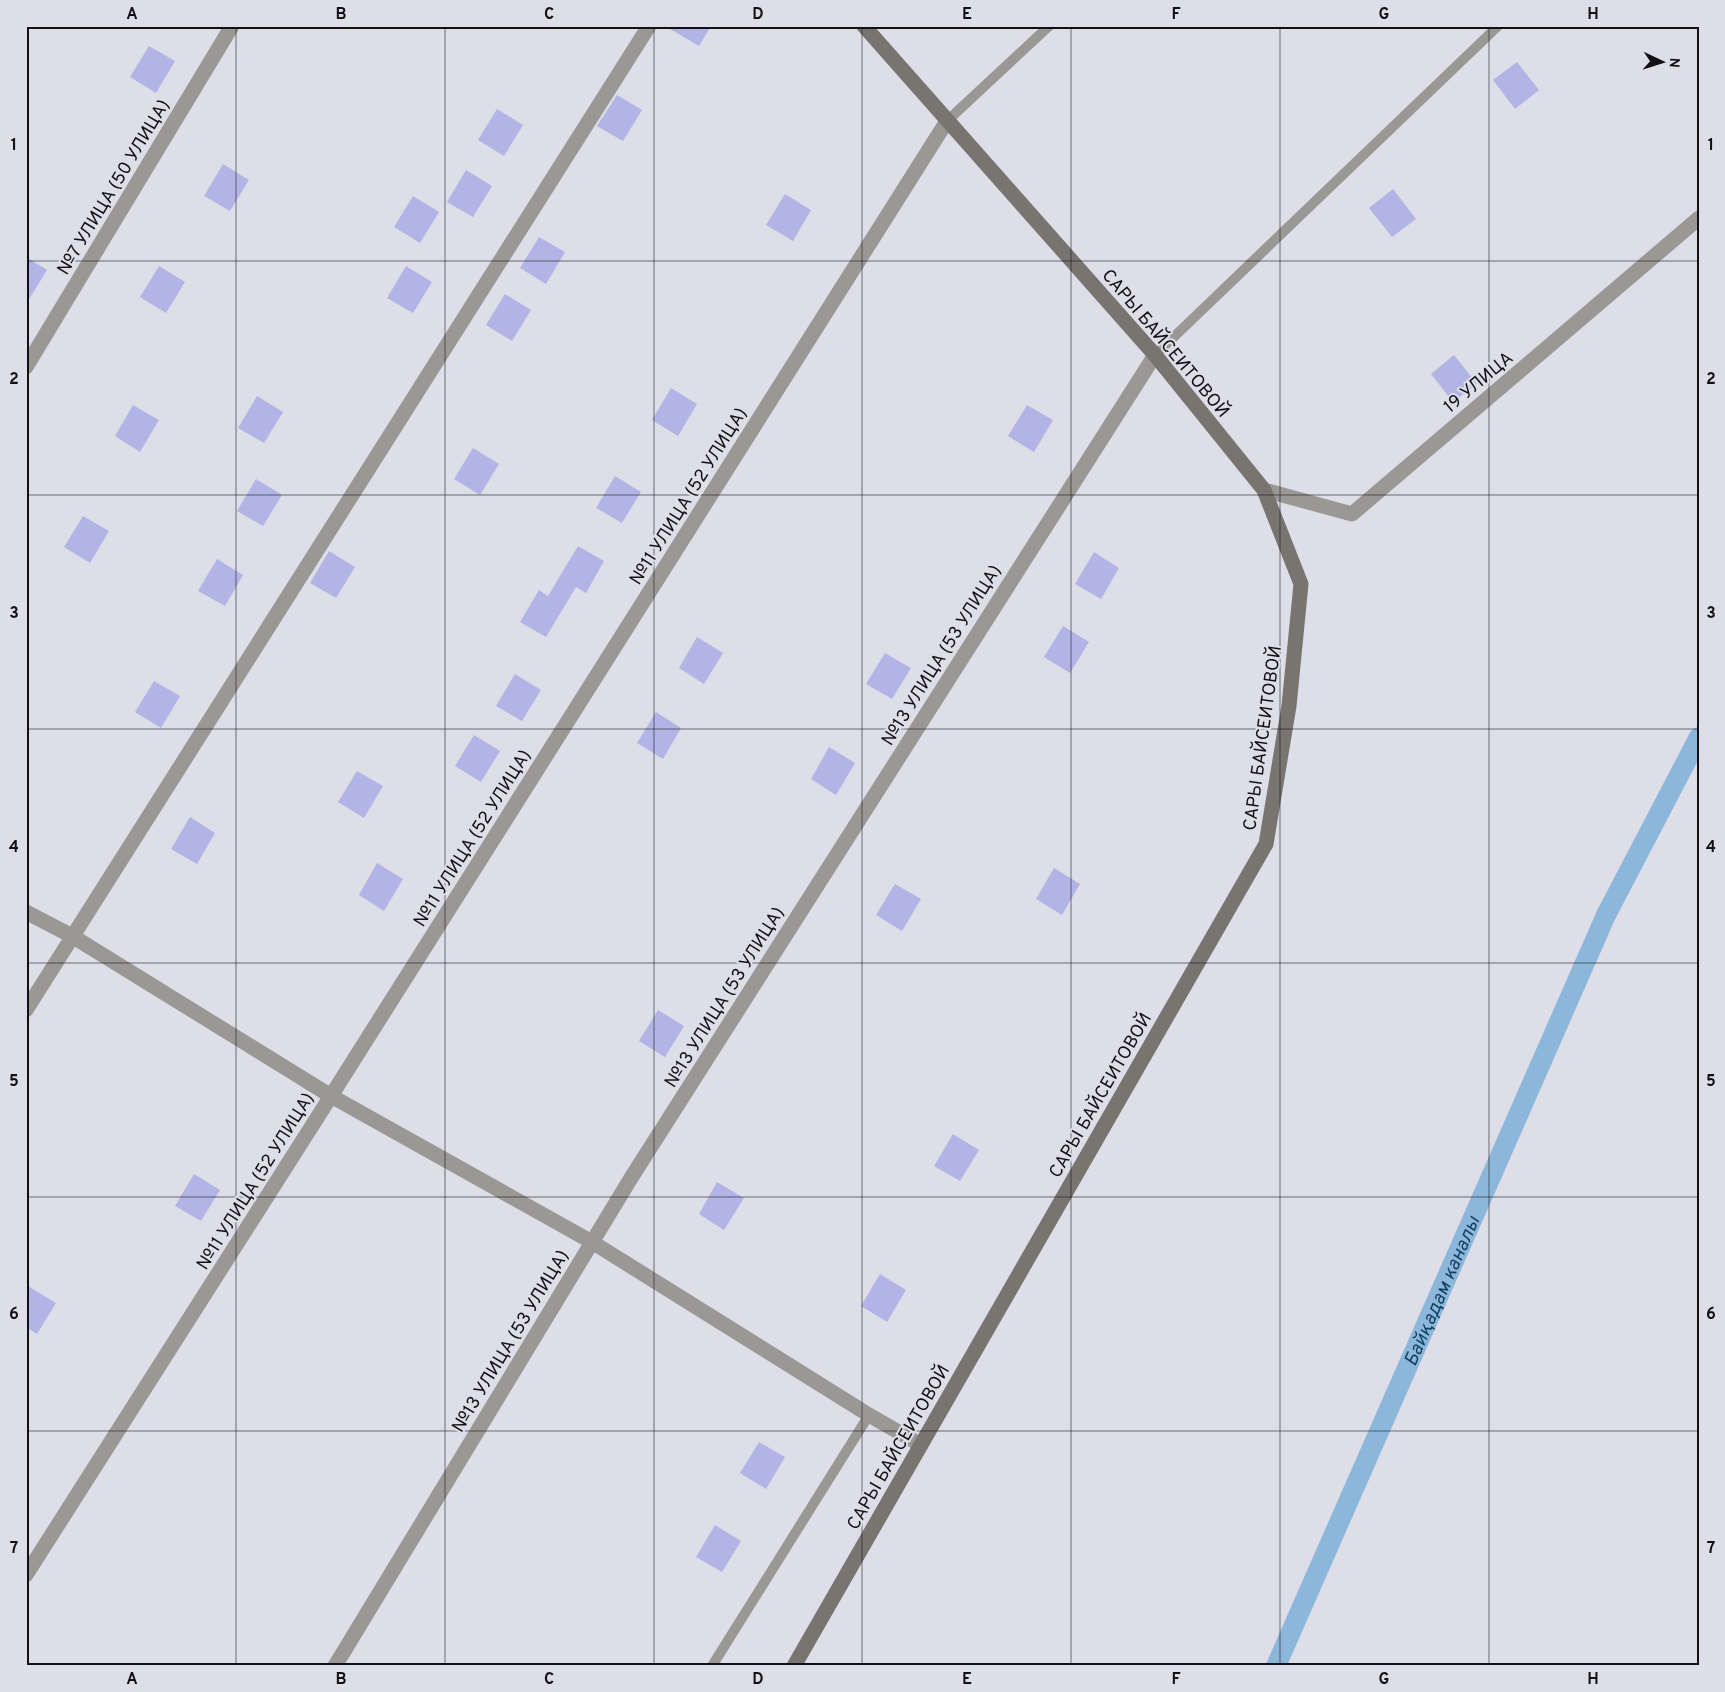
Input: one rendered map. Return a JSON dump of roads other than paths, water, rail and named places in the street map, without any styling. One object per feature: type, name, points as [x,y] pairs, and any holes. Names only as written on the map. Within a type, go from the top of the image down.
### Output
[{"type":"street","name":"№7 УЛИЦА (50 УЛИЦА)","points":[[26,367],[232,26]]},
{"type":"street","points":[[26,1010],[649,26]]},
{"type":"street","name":"САРЫ БАЙСЕИТОВОЙ","points":[[794,1666],[1266,844],[1289,706],[1301,584],[1264,490],[1155,355],[864,26]]},
{"type":"street","name":"№11 УЛИЦА (52 УЛИЦА)","points":[[26,1575],[332,1096],[947,120]]},
{"type":"street","name":"19 УЛИЦА","points":[[1264,490],[1352,514],[1699,218]]},
{"type":"street","name":"№13 УЛИЦА (53 УЛИЦА)","points":[[335,1666],[642,1162],[1155,355]]},
{"type":"street","points":[[26,912],[72,936],[332,1096],[592,1242],[920,1445]]},
{"type":"lane","points":[[947,120],[1050,26]]},
{"type":"lane","points":[[1155,355],[1498,26]]},
{"type":"lane","points":[[712,1666],[870,1415]]},
{"type":"waterway","name":"Байқадам каналы","points":[[1276,1666],[1606,915],[1699,737]]}]
